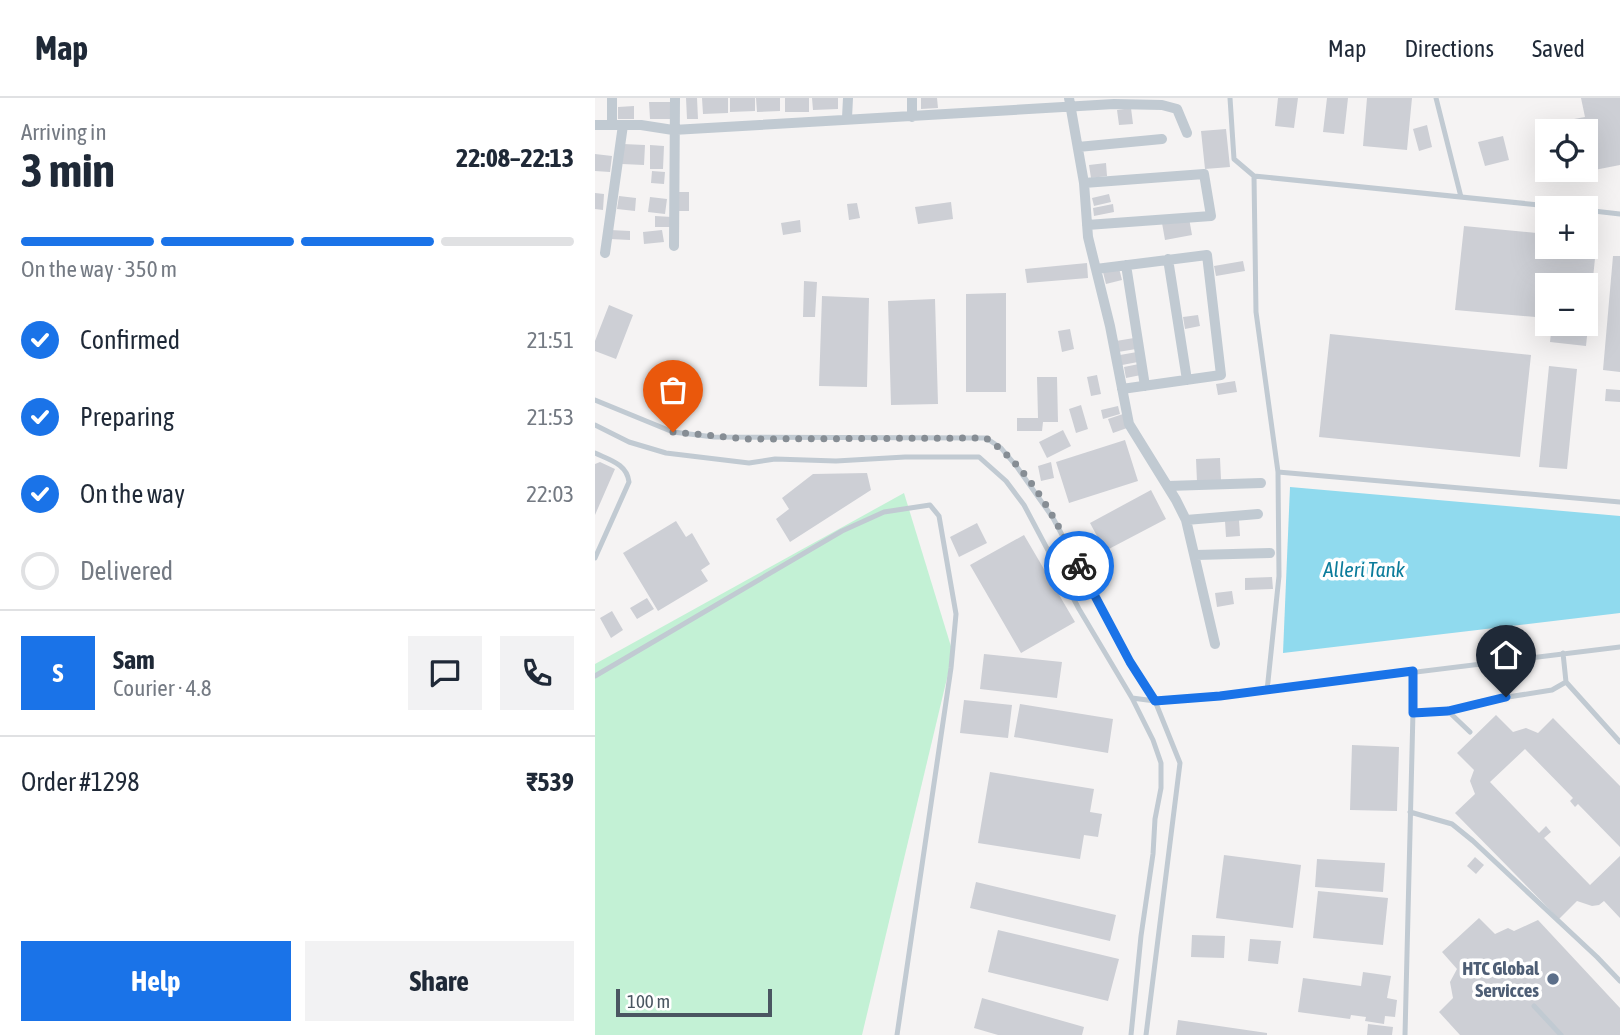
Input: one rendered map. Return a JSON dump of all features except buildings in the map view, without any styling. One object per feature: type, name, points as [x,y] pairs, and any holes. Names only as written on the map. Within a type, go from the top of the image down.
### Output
[{"type":"street","points":[[605,253],[618,125],[612,98]]},
{"type":"street","points":[[674,246],[675,98]]},
{"type":"street","points":[[847,118],[848,98]]},
{"type":"street","points":[[912,98],[912,117]]},
{"type":"street","points":[[595,125],[673,130],[847,118],[912,117],[1070,103],[1162,106],[1177,109],[1187,133]]},
{"type":"street","points":[[1070,103],[1084,183],[1087,225],[1129,424],[1186,520],[1215,644]]},
{"type":"street","points":[[1078,147],[1162,139]]},
{"type":"street","points":[[1084,183],[1204,174],[1210,216],[1087,225]]},
{"type":"street","points":[[1096,269],[1207,255],[1221,375],[1122,389]]},
{"type":"street","points":[[1168,259],[1187,380]]},
{"type":"street","points":[[1126,265],[1145,386]]},
{"type":"street","points":[[1168,486],[1261,483]]},
{"type":"street","points":[[1186,520],[1258,514]]},
{"type":"street","points":[[1196,555],[1270,553]]},
{"type":"lane","points":[[1230,98],[1234,159],[1254,176],[1535,205]]},
{"type":"lane","points":[[1436,98],[1461,197]]},
{"type":"lane","points":[[1254,176],[1256,312],[1278,472],[1279,576],[1267,691]]},
{"type":"lane","points":[[1598,211],[1620,214]]},
{"type":"lane","points":[[595,400],[673,432],[714,437],[986,438],[1001,448],[1034,489],[1105,612],[1130,662],[1155,701],[1180,763],[1146,1035]]},
{"type":"lane","points":[[595,425],[629,442],[666,453],[749,463],[775,459],[836,461],[979,457],[1006,481],[1024,505],[1079,609],[1132,698],[1161,763],[1161,789],[1155,819],[1131,1035]]},
{"type":"lane","points":[[595,453],[622,466],[628,473],[629,482],[595,558]]},
{"type":"lane","points":[[1278,472],[1620,502]]},
{"type":"lane","points":[[595,676],[842,531],[884,512],[930,505],[939,516],[956,614],[951,668],[897,1035]]},
{"type":"lane","points":[[1132,698],[1155,701],[1267,691],[1620,647]]},
{"type":"lane","points":[[1563,653],[1566,682],[1620,742]]},
{"type":"lane","points":[[1405,1035],[1413,671]]},
{"type":"lane","points":[[1413,713],[1448,711],[1483,701],[1552,690],[1566,682]]},
{"type":"lane","points":[[1448,711],[1470,732]]},
{"type":"lane","points":[[1410,812],[1452,824],[1620,981]]},
{"type":"lane","points":[[1534,1006],[1561,1035]]},
{"type":"green space","points":[[904,493],[953,653],[862,1035],[595,1035],[595,664]]},
{"type":"water","name":"Alleri Tank","points":[[1290,487],[1620,516],[1620,613],[1283,653]]},
{"type":"way so far","points":[[673,432],[747,439],[986,438],[1001,448],[1034,489],[1079,566]]},
{"type":"place","name":"HTC Global Servicces","points":[[1553,979]]},
{"type":"route","points":[[1079,566],[1130,662],[1155,701],[1267,691],[1413,671],[1413,713],[1448,711],[1506,697]]}]
